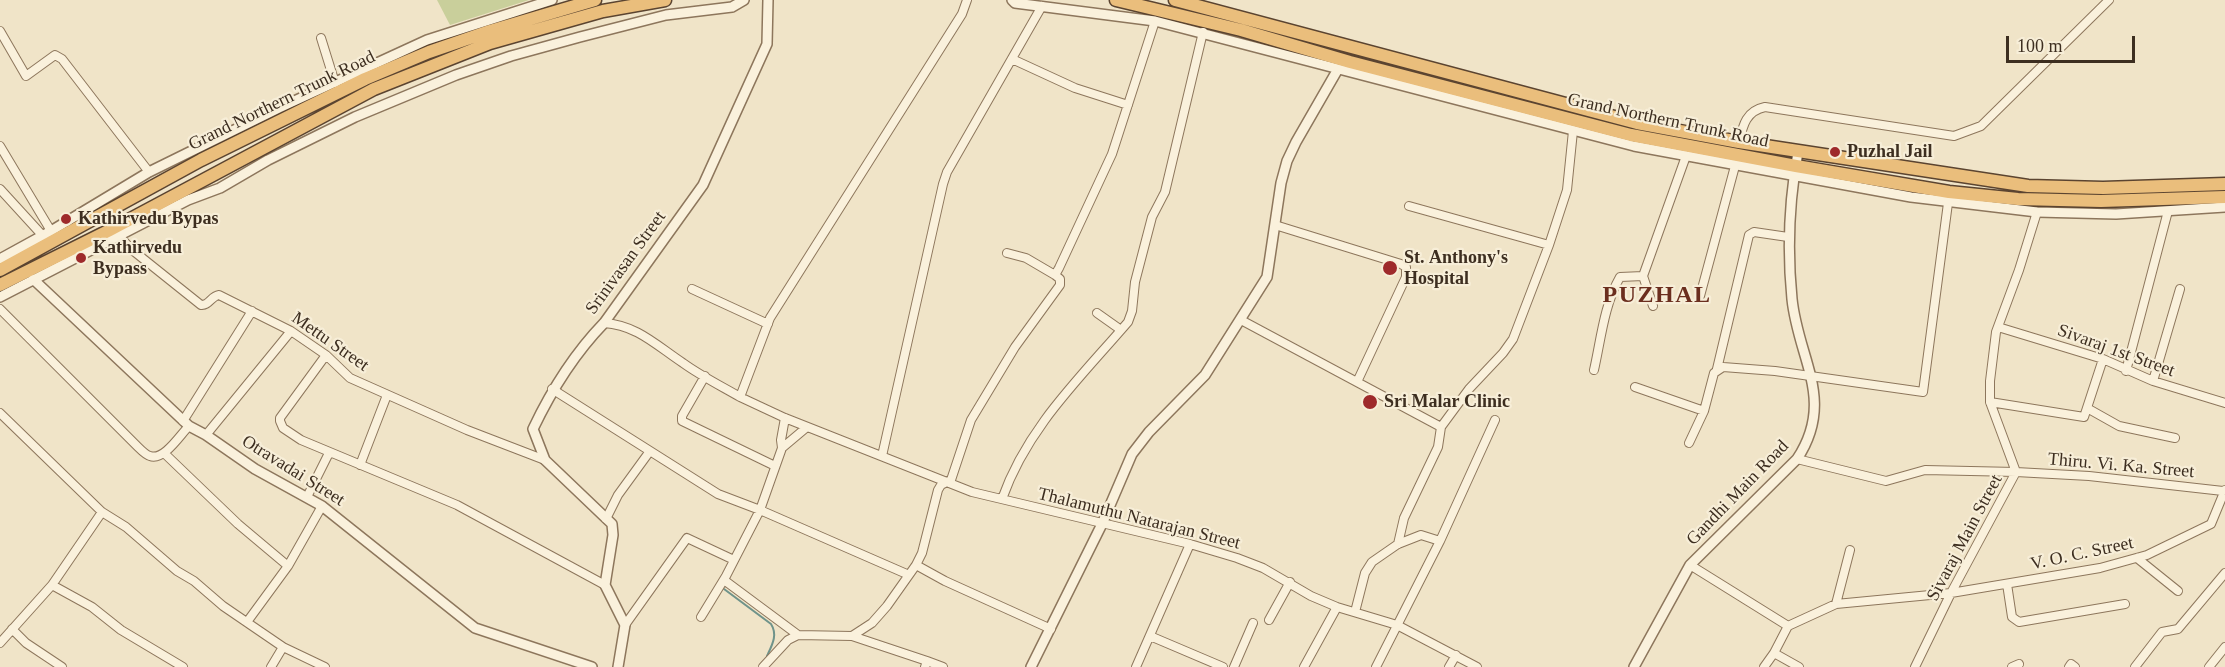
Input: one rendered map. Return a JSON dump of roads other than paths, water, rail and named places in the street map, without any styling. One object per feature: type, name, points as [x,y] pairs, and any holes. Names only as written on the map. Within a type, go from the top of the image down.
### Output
[{"type":"highway","name":"Grand Northern Trunk Road","points":[[0,270],[201,160],[365,79],[429,52],[490,31],[595,0]]},
{"type":"highway","name":"Grand Northern Trunk Road","points":[[0,285],[113,233],[374,89],[490,43],[603,11],[665,0]]},
{"type":"highway","name":"Grand Northern Trunk Road","points":[[1116,0],[1219,24],[1350,62],[1631,135],[1795,171],[2018,199],[2102,201],[2225,197]]},
{"type":"highway","name":"Grand Northern Trunk Road","points":[[1175,0],[1637,123],[1739,142],[2028,186],[2103,188],[2225,184]]},
{"type":"street","points":[[0,259],[47,234],[149,172],[334,83],[427,40],[552,0]]},
{"type":"street","points":[[0,297],[113,233],[220,188],[268,160],[355,117],[456,75],[511,56],[580,37],[666,15],[732,7],[744,0]]},
{"type":"street","name":"Srinivasan Street","points":[[606,519],[544,460],[533,429],[552,389],[591,336],[604,323],[703,185],[767,44],[768,0]]},
{"type":"street","points":[[740,397],[768,324],[956,24],[967,0]]},
{"type":"street","points":[[1012,0],[1015,3],[1155,21],[1573,131],[1735,166],[1795,171],[1840,183],[1948,203],[2037,212],[2116,214],[2225,207]]},
{"type":"street","points":[[1739,142],[1744,120],[1756,109],[1765,107],[1954,136],[1981,126],[2109,0]]},
{"type":"street","points":[[882,456],[947,172],[1042,6]]},
{"type":"street","points":[[1054,275],[1089,206],[1112,153],[1155,21]]},
{"type":"street","points":[[0,31],[26,76],[56,55],[62,59],[149,172]]},
{"type":"street","points":[[1002,500],[1011,474],[1028,443],[1057,404],[1128,322],[1132,311],[1135,282],[1152,217],[1165,192],[1203,32]]},
{"type":"street","points":[[321,38],[334,83]]},
{"type":"street","points":[[1012,59],[1075,88],[1128,105]]},
{"type":"street","points":[[1031,667],[1102,524],[1132,454],[1149,432],[1205,375],[1267,278],[1281,183],[1287,161],[1338,69]]},
{"type":"street","points":[[1398,544],[1404,518],[1438,447],[1441,426],[1469,388],[1503,353],[1513,339],[1549,245],[1567,190],[1573,131]]},
{"type":"street","points":[[0,146],[47,234]]},
{"type":"street","name":"Gandhi Main Road","points":[[1634,667],[1690,565],[1797,459],[1806,445],[1813,424],[1815,407],[1813,378],[1795,321],[1788,237],[1798,152]]},
{"type":"street","points":[[1653,306],[1643,276],[1686,156]]},
{"type":"street","points":[[1700,296],[1735,166]]},
{"type":"street","points":[[0,189],[47,234]]},
{"type":"street","points":[[1717,369],[1723,367],[1775,372],[1923,392],[1948,203]]},
{"type":"street","points":[[1409,206],[1549,245]]},
{"type":"street","points":[[2126,371],[2168,211]]},
{"type":"street","name":"Sivaraj Main Street","points":[[1915,667],[1951,593],[2016,472],[1990,402],[1990,381],[1998,327],[2037,212]]},
{"type":"street","points":[[1275,225],[1406,267],[1406,277],[1357,382]]},
{"type":"street","points":[[1689,443],[1704,411],[1717,369],[1749,235],[1755,232],[1788,237]]},
{"type":"street","name":"Mettu Street","points":[[113,233],[201,305],[206,305],[218,295],[291,331],[326,355],[351,378],[467,430],[544,460]]},
{"type":"street","points":[[852,636],[872,623],[916,565],[922,553],[938,490],[951,480],[971,420],[1015,347],[1060,285],[1060,279],[1054,275],[1026,258],[1007,252]]},
{"type":"street","points":[[1594,370],[1608,304],[1619,279],[1624,275],[1643,276]]},
{"type":"street","name":"Otravadai Street","points":[[33,279],[186,424],[255,469],[322,506],[475,628],[592,667]]},
{"type":"street","points":[[692,289],[768,324]]},
{"type":"street","points":[[2153,381],[2180,289]]},
{"type":"street","points":[[0,309],[138,447],[149,456],[157,457],[164,453],[186,424],[252,311]]},
{"type":"street","points":[[1097,314],[1121,330]]},
{"type":"street","points":[[1241,320],[1441,426]]},
{"type":"street","name":"Thalamuthu Natarajan Street","points":[[604,323],[623,326],[644,335],[683,363],[740,397],[807,427],[972,492],[1190,544],[1254,565],[1290,582],[1311,596],[1337,607],[1397,625],[1477,667]]},
{"type":"street","name":"Sivaraj 1st Street","points":[[1998,327],[2103,359],[2153,381],[2225,403]]},
{"type":"street","points":[[206,435],[291,331]]},
{"type":"street","points":[[326,355],[298,391],[279,421],[284,428],[300,440],[329,453],[457,505],[605,585],[625,625]]},
{"type":"street","points":[[1990,402],[2084,417],[2103,359]]},
{"type":"street","points":[[705,376],[682,416],[682,421],[775,466]]},
{"type":"street","points":[[1635,387],[1704,411]]},
{"type":"street","points":[[552,389],[718,494],[909,575]]},
{"type":"street","points":[[360,465],[387,395]]},
{"type":"street","points":[[2087,408],[2119,426],[2175,438]]},
{"type":"street","points":[[0,413],[102,512],[126,527],[177,571],[283,647],[325,667]]},
{"type":"street","points":[[782,448],[780,440],[785,418]]},
{"type":"street","points":[[1376,667],[1440,541],[1495,420]]},
{"type":"street","points":[[701,617],[724,580],[760,510],[782,448],[807,427]]},
{"type":"street","points":[[605,585],[613,535],[612,524],[606,519],[618,495],[650,452]]},
{"type":"street","points":[[164,453],[238,524],[288,566]]},
{"type":"street","points":[[307,497],[329,453]]},
{"type":"street","name":"Thiru. Vi. Ka. Street","points":[[1797,459],[1886,481],[1925,470],[2016,472],[2089,476],[2224,490]]},
{"type":"street","name":"V. O. C. Street","points":[[1788,626],[1836,604],[1951,593],[2100,568],[2137,558],[2211,524],[2224,490]]},
{"type":"street","points":[[247,622],[288,566],[322,506]]},
{"type":"street","points":[[0,643],[51,585],[102,512]]},
{"type":"street","points":[[1355,612],[1365,573],[1372,562],[1398,544],[1421,535],[1440,541]]},
{"type":"street","points":[[618,667],[625,625],[687,538],[734,560]]},
{"type":"street","points":[[1136,667],[1190,544]]},
{"type":"street","points":[[1836,604],[1851,550]]},
{"type":"street","points":[[2137,558],[2178,591]]},
{"type":"street","points":[[916,565],[945,581],[1051,629]]},
{"type":"street","points":[[1690,565],[1788,626],[1764,667]]},
{"type":"street","points":[[2135,667],[2162,632],[2178,629],[2225,573]]},
{"type":"street","points":[[724,580],[798,635]]},
{"type":"street","points":[[1269,620],[1290,582]]},
{"type":"street","points":[[2007,584],[2012,617],[2019,622],[2125,604]]},
{"type":"street","points":[[51,585],[92,607],[122,630],[183,667]]},
{"type":"street","points":[[1304,667],[1337,607]]},
{"type":"street","points":[[1234,667],[1253,623]]},
{"type":"street","points":[[12,629],[60,667]]},
{"type":"street","points":[[763,667],[788,640],[798,635],[852,636],[926,664],[943,667]]},
{"type":"street","points":[[1150,636],[1223,667]]},
{"type":"street","points":[[271,667],[283,647]]},
{"type":"street","points":[[1774,653],[1798,667]]},
{"type":"street","points":[[2209,667],[2223,653]]},
{"type":"street","points":[[1449,667],[1456,655]]},
{"type":"waterway","points":[[724,589],[771,624],[774,636],[767,656]]},
{"type":"place","name":"Puzhal Jail","points":[[1835,152]]},
{"type":"place","name":"Kathirvedu Bypas","points":[[66,219]]},
{"type":"place","name":"Kathirvedu Bypass","points":[[81,258]]},
{"type":"place","name":"St. Anthony's Hospital","points":[[1390,268]]},
{"type":"place","name":"Sri Malar Clinic","points":[[1370,402]]},
{"type":"district","name":"PUZHAL","points":[[1657,296]]}]
